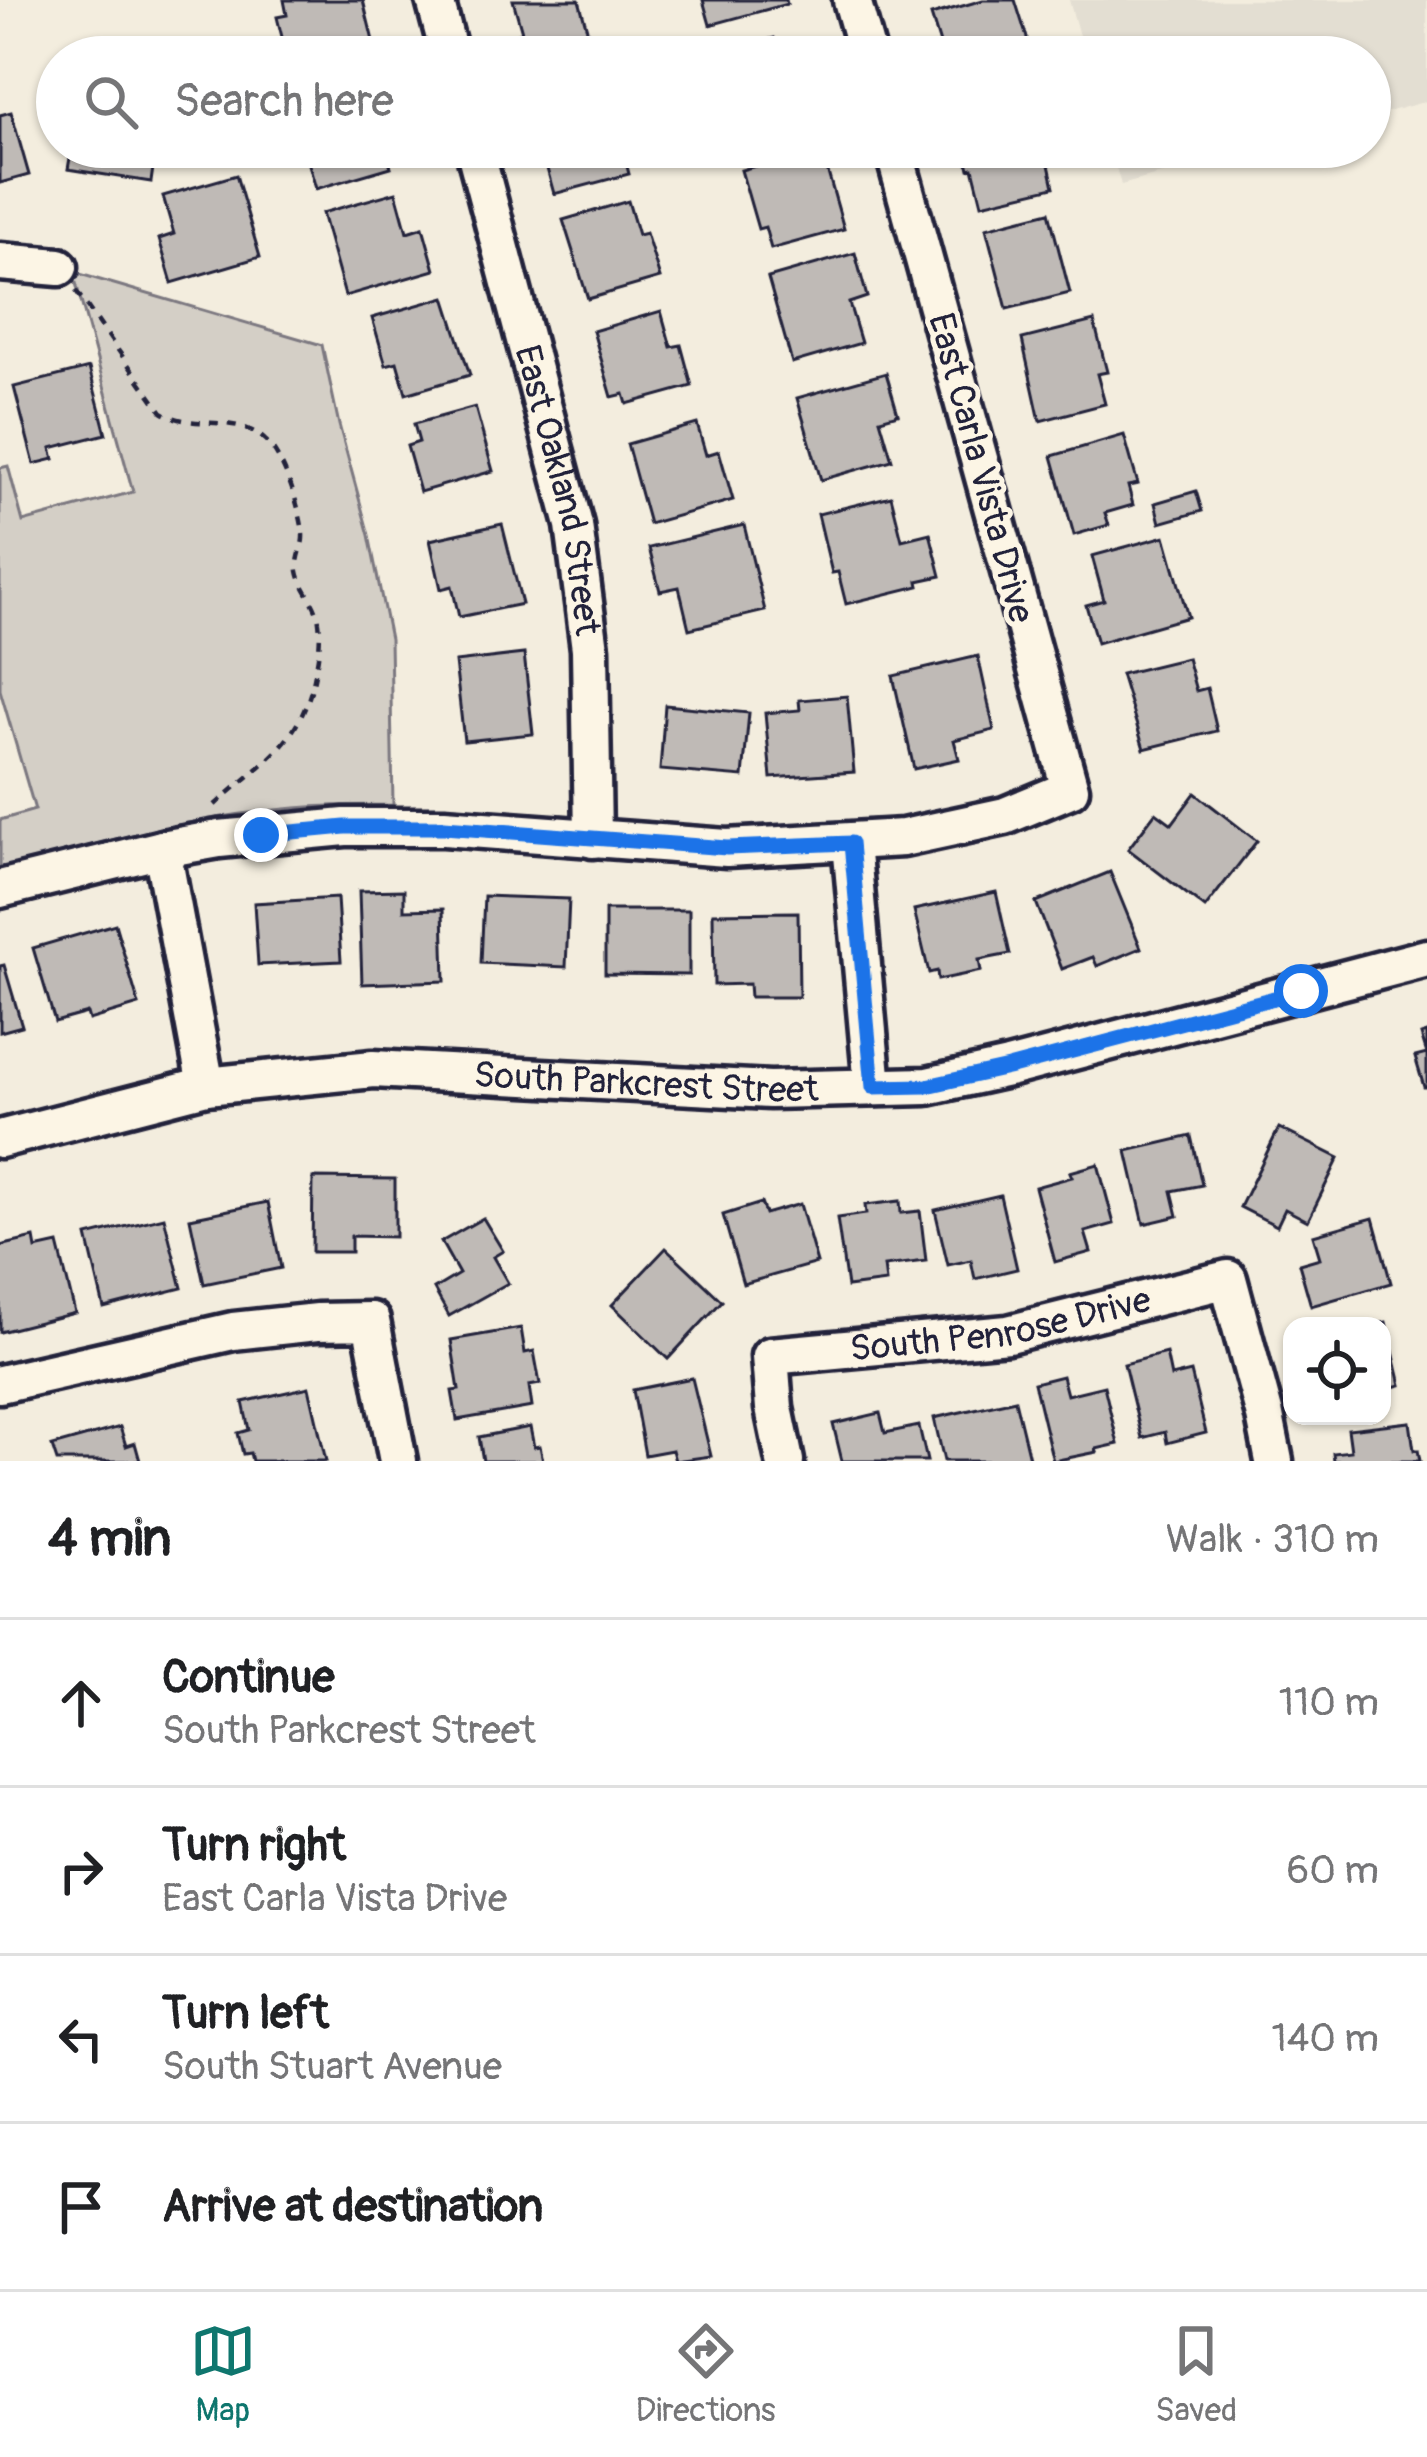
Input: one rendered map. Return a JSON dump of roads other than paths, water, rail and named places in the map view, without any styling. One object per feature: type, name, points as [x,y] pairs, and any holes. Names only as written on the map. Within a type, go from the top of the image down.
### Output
[{"type":"street","points":[[435,0],[444,36]]},
{"type":"street","points":[[852,0],[862,36]]},
{"type":"street","name":"East Oakland Street","points":[[480,168],[574,525],[590,649],[593,839]]},
{"type":"street","name":"East Carla Vista Drive","points":[[851,843],[903,838],[1005,815],[1070,789],[899,168]]},
{"type":"street","points":[[0,262],[59,266]]},
{"type":"street","points":[[0,889],[162,849],[345,827],[444,827],[727,848],[851,843],[873,1087]]},
{"type":"street","points":[[162,849],[206,1086]]},
{"type":"street","name":"South Parkcrest Street","points":[[0,1139],[206,1086],[374,1069],[770,1090],[927,1086],[1427,958]]},
{"type":"street","name":"South Penrose Drive","points":[[785,1461],[770,1356],[1008,1334],[1228,1279],[1274,1461]]},
{"type":"street","points":[[0,1384],[233,1331],[371,1321],[398,1461]]}]
